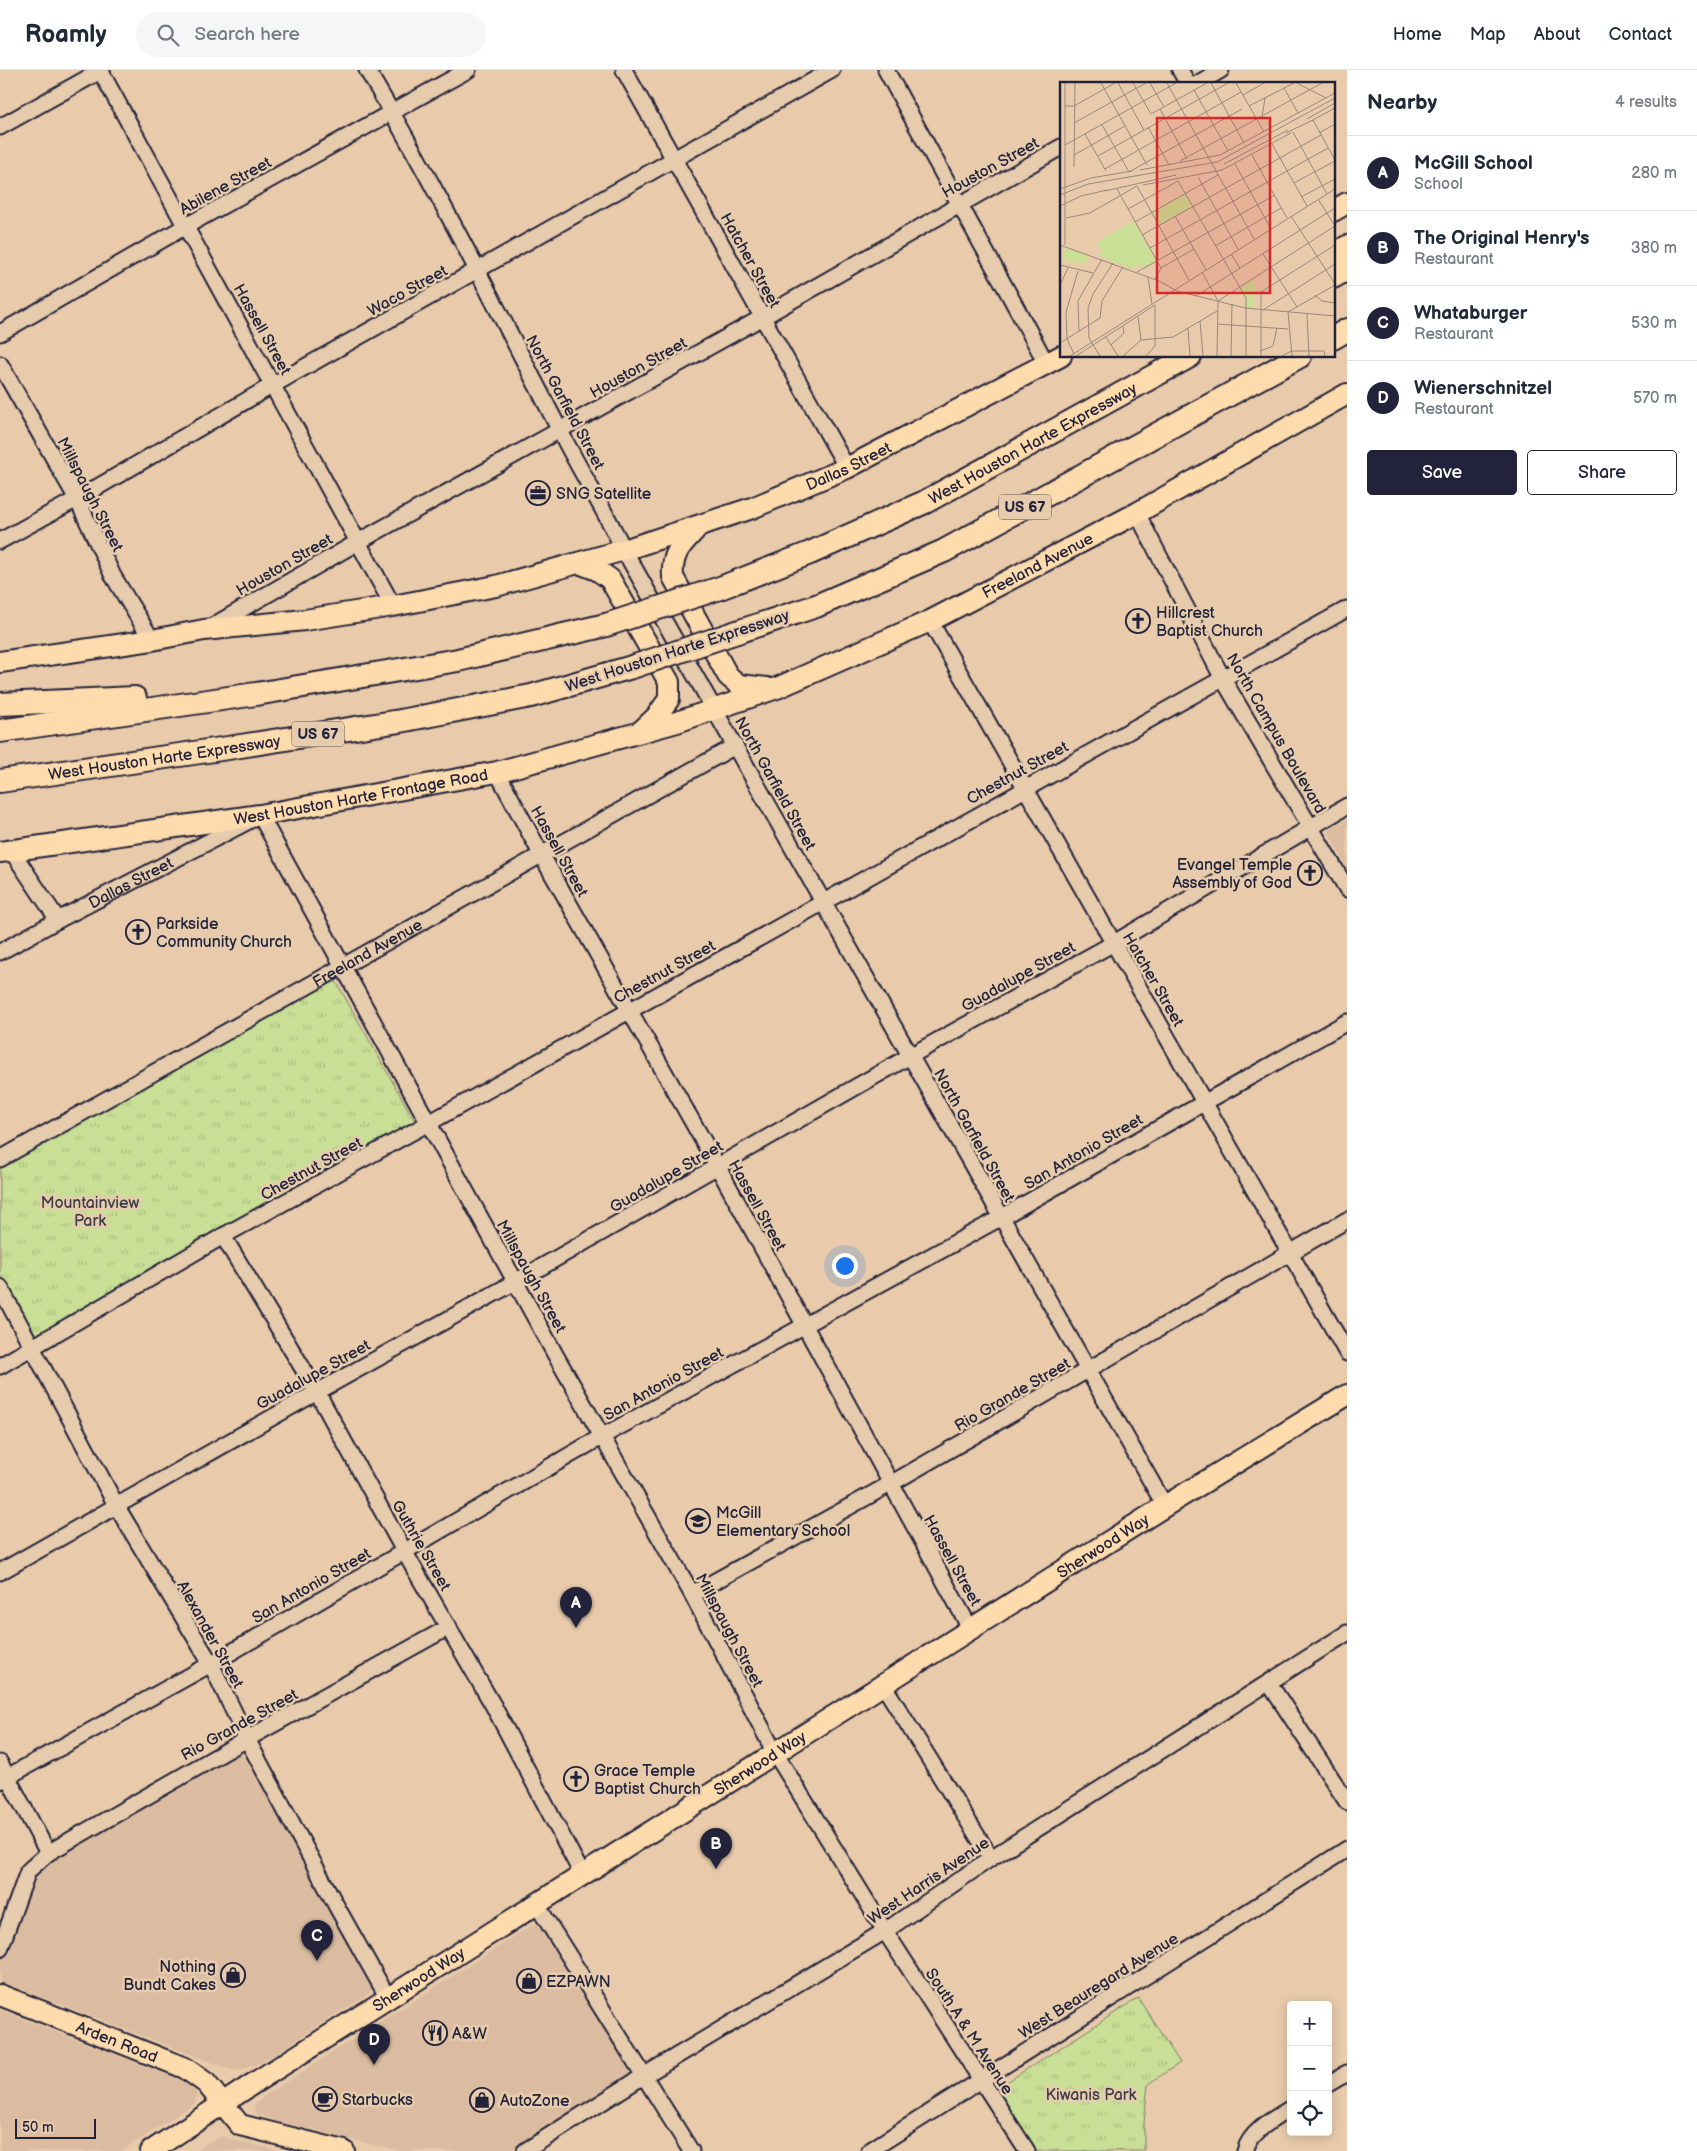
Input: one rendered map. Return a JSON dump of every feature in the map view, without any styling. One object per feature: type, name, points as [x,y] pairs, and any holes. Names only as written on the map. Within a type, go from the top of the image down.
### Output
[{"type":"highway","points":[[1334,254],[1347,247]]},
{"type":"highway","points":[[1334,276],[1347,270]]},
{"type":"highway","points":[[1334,337],[1347,330]]},
{"type":"highway","points":[[1334,348],[1347,342]]},
{"type":"highway","points":[[1085,413],[1171,358]]},
{"type":"highway","name":"West Houston Harte Expressway","points":[[0,731],[256,694],[458,660],[606,625],[720,588],[810,553],[924,502],[1186,358]]},
{"type":"highway","name":"West Houston Harte Expressway","points":[[0,781],[400,721],[531,696],[632,668],[816,606],[944,551],[1201,412],[1296,358]]},
{"type":"highway","points":[[1201,412],[1313,358]]},
{"type":"highway","points":[[0,704],[256,694]]},
{"type":"highway","points":[[0,794],[228,748]]},
{"type":"main road","points":[[1334,210],[1347,203]]},
{"type":"main road","name":"Dallas Street","points":[[624,550],[752,508],[847,468],[1053,359]]},
{"type":"main road","name":"Freeland Avenue","points":[[714,709],[777,688],[930,621],[1137,514],[1347,394]]},
{"type":"main road","points":[[698,526],[676,553],[672,568],[673,577],[728,676],[739,685],[753,688],[777,688]]},
{"type":"main road","points":[[0,662],[152,640],[204,630],[306,620],[393,606],[496,586],[624,550]]},
{"type":"main road","points":[[579,563],[597,570],[610,579],[669,682],[669,699],[656,717],[640,732]]},
{"type":"main road","name":"West Houston Harte Frontage Road","points":[[6,851],[260,815],[498,772],[714,709]]},
{"type":"main road","name":"Sherwood Way","points":[[151,2151],[388,1998],[884,1686],[1165,1506],[1347,1396]]},
{"type":"main road","name":"Arden Road","points":[[0,1995],[185,2068],[206,2083],[240,2125],[344,2151]]},
{"type":"street","points":[[0,127],[101,70]]},
{"type":"street","name":"Hassell Street","points":[[101,70],[393,606]]},
{"type":"street","name":"North Garfield Street","points":[[367,70],[393,113],[478,270],[559,430],[603,506],[624,550],[1165,1506]]},
{"type":"street","name":"Abilene Street","points":[[0,333],[186,226],[468,70]]},
{"type":"street","name":"Hatcher Street","points":[[624,70],[847,468]]},
{"type":"street","name":"Waco Street","points":[[0,541],[832,70]]},
{"type":"street","points":[[886,70],[959,205],[1003,281],[1053,359]]},
{"type":"street","points":[[1180,70],[1187,82]]},
{"type":"street","points":[[1201,82],[1222,70]]},
{"type":"street","name":"Houston Street","points":[[204,630],[358,542],[763,317],[1060,148]]},
{"type":"street","name":"Millspaugh Street","points":[[0,364],[77,499],[114,576],[152,640]]},
{"type":"street","name":"North Campus Boulevard","points":[[1137,514],[1223,678],[1347,889]]},
{"type":"street","name":"Chestnut Street","points":[[0,1366],[223,1236],[427,1124],[1347,609]]},
{"type":"street","name":"Hatcher Street","points":[[930,621],[1347,1354]]},
{"type":"street","name":"Freeland Avenue","points":[[0,1159],[735,746]]},
{"type":"street","name":"Hassell Street","points":[[498,772],[541,854],[718,1167],[971,1630]]},
{"type":"street","name":"Guadalupe Street","points":[[0,1572],[718,1167],[910,1056],[1114,944],[1347,806]]},
{"type":"street","name":"Millspaugh Street","points":[[260,815],[427,1124],[601,1437],[692,1594],[775,1753],[885,1931]]},
{"type":"street","name":"Dallas Street","points":[[0,952],[260,815]]},
{"type":"street","points":[[6,851],[58,920]]},
{"type":"street","name":"San Antonio Street","points":[[4,1779],[211,1664],[601,1437],[1002,1217],[1347,1022]]},
{"type":"street","name":"Rio Grande Street","points":[[692,1594],[892,1483],[1347,1220]]},
{"type":"street","name":"Guthrie Street","points":[[223,1236],[317,1392],[404,1551],[449,1627],[583,1876]]},
{"type":"street","name":"Alexander Street","points":[[0,1287],[117,1507],[211,1664],[246,1739],[388,1998]]},
{"type":"street","name":"Rio Grande Street","points":[[0,1949],[28,1872],[48,1853],[246,1739],[449,1627]]},
{"type":"street","name":"West Harris Avenue","points":[[525,2151],[644,2075],[885,1931],[991,1858],[1347,1633]]},
{"type":"street","points":[[1269,1683],[1347,1802]]},
{"type":"street","points":[[884,1686],[991,1858]]},
{"type":"street","points":[[0,1763],[4,1779],[48,1853]]},
{"type":"street","name":"West Beauregard Avenue","points":[[869,2151],[1347,1849]]},
{"type":"street","points":[[537,1905],[691,2151]]},
{"type":"street","name":"South A & M Avenue","points":[[885,1931],[1027,2151]]},
{"type":"street","points":[[1332,2082],[1347,2073]]},
{"type":"street","points":[[1245,2151],[1246,2145],[1266,2124],[1287,2111]]},
{"type":"shaded area","points":[[1347,819],[1347,867],[1327,830]]},
{"type":"shaded area","points":[[240,1749],[372,1983],[370,1993],[262,2062],[240,2070],[229,2069],[0,1981],[0,1930],[25,1870]]},
{"type":"shaded area","points":[[534,1924],[540,1927],[630,2069],[628,2076],[509,2151],[399,2151],[276,2121],[256,2114],[254,2105],[267,2094]]},
{"type":"shaded area","points":[[0,2010],[188,2083],[196,2090],[195,2103],[122,2151],[0,2151]]},
{"type":"shaded area","points":[[221,2136],[230,2139],[280,2151],[193,2151]]},
{"type":"green space","name":"Mountainview Park","points":[[334,978],[417,1125],[35,1339],[0,1277],[0,1166]]},
{"type":"green space","name":"Kiwanis Park","points":[[1138,1998],[1180,2063],[1148,2084],[1144,2123],[1144,2151],[1035,2151],[996,2089]]},
{"type":"place","name":"SNG Satellite","points":[[538,493]]},
{"type":"place","name":"Hillcrest Baptist Church","points":[[1138,621]]},
{"type":"place","name":"Evangel Temple Assembly of God","points":[[1310,873]]},
{"type":"place","name":"Parkside Community Church","points":[[138,932]]},
{"type":"place","name":"McGill Elementary School","points":[[698,1521]]},
{"type":"place","name":"McGill School","points":[[576,1628]]},
{"type":"place","name":"Grace Temple Baptist Church","points":[[576,1779]]},
{"type":"place","name":"The Original Henry's","points":[[716,1869]]},
{"type":"place","name":"Whataburger","points":[[317,1961]]},
{"type":"place","name":"Nothing Bundt Cakes","points":[[233,1975]]},
{"type":"place","name":"EZPAWN","points":[[529,1981]]},
{"type":"place","name":"A&W","points":[[435,2033]]},
{"type":"place","name":"Wienerschnitzel","points":[[374,2065]]},
{"type":"place","name":"Starbucks","points":[[325,2099]]},
{"type":"place","name":"AutoZone","points":[[482,2100]]}]
